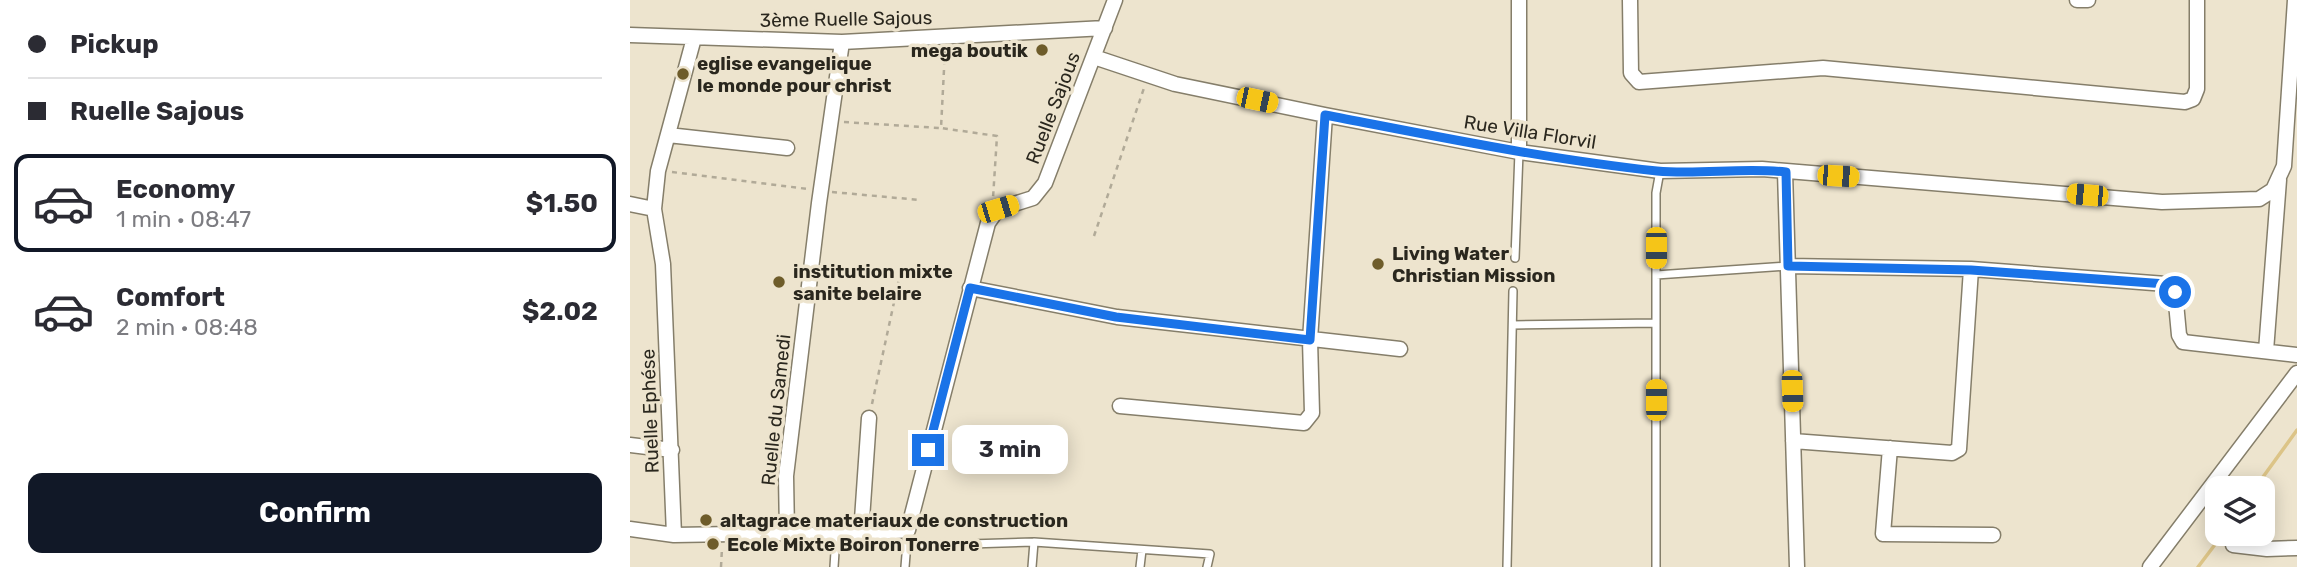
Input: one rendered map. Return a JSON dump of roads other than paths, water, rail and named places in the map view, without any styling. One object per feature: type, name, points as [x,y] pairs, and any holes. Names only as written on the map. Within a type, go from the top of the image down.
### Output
[{"type":"street","name":"Ruelle Sajous","points":[[970,288],[992,214],[998,209],[1033,198],[1045,183],[1115,0]]},
{"type":"street","points":[[1519,0],[1519,152]]},
{"type":"street","points":[[1630,0],[1631,73],[1639,82],[1823,68],[2185,102],[2193,99],[2197,89],[2197,0]]},
{"type":"street","points":[[2077,0],[2088,0]]},
{"type":"street","points":[[2266,352],[2279,179],[2284,166],[2293,82],[2295,0]]},
{"type":"street","name":"3ème Ruelle Sajous","points":[[630,35],[842,42],[1105,28]]},
{"type":"street","name":"Ruelle Ephése","points":[[674,535],[663,264],[654,209],[658,171],[694,38]]},
{"type":"street","name":"Ruelle du Samedi","points":[[787,533],[786,476],[842,42]]},
{"type":"street","name":"Rue Villa Florvil","points":[[1094,57],[1175,84],[1325,115],[1519,152],[1660,171],[1762,169],[2162,202],[2259,199],[2273,190],[2279,179]]},
{"type":"street","points":[[1120,406],[1304,423],[1312,413],[1310,340],[1325,115]]},
{"type":"street","points":[[668,135],[787,148]]},
{"type":"street","points":[[1786,172],[1797,567]]},
{"type":"street","points":[[630,204],[654,209]]},
{"type":"street","points":[[1788,266],[1971,270],[2169,285],[2175,292],[2179,335],[2183,342],[2297,355]]},
{"type":"street","points":[[1793,441],[1952,453],[1959,449],[1971,270]]},
{"type":"street","points":[[630,529],[674,535],[787,533],[836,536],[908,530],[970,288],[1116,317],[1400,349]]},
{"type":"street","points":[[2150,567],[2297,373]]},
{"type":"street","points":[[861,534],[869,418]]},
{"type":"street","points":[[630,445],[672,450]]},
{"type":"street","points":[[1890,448],[1882,534],[1993,535]]},
{"type":"street","points":[[2242,546],[2297,548]]},
{"type":"lane","points":[[1515,258],[1519,152]]},
{"type":"lane","points":[[1656,567],[1656,194],[1660,171]]},
{"type":"lane","points":[[1656,275],[1788,266]]},
{"type":"lane","points":[[1507,567],[1513,291]]},
{"type":"lane","points":[[1513,325],[1656,323]]},
{"type":"lane","points":[[905,567],[908,530]]},
{"type":"lane","points":[[834,567],[836,536]]},
{"type":"lane","points":[[905,546],[1034,542],[1210,554],[1208,567]]},
{"type":"lane","points":[[1032,567],[1034,542]]},
{"type":"lane","points":[[1140,567],[1142,550]]},
{"type":"waterway","points":[[2264,476],[2297,430]]},
{"type":"waterway","points":[[2198,567],[2214,546]]},
{"type":"place","name":"mega boutik","points":[[1042,50]]},
{"type":"place","name":"eglise evangelique le monde pour christ","points":[[683,74]]},
{"type":"place","name":"Living Water Christian Mission","points":[[1378,264]]},
{"type":"place","name":"institution mixte sanite belaire","points":[[779,282]]},
{"type":"place","name":"altagrace materiaux de construction","points":[[706,520]]},
{"type":"place","name":"Ecole Mixte Boiron Tonerre","points":[[713,544]]}]
